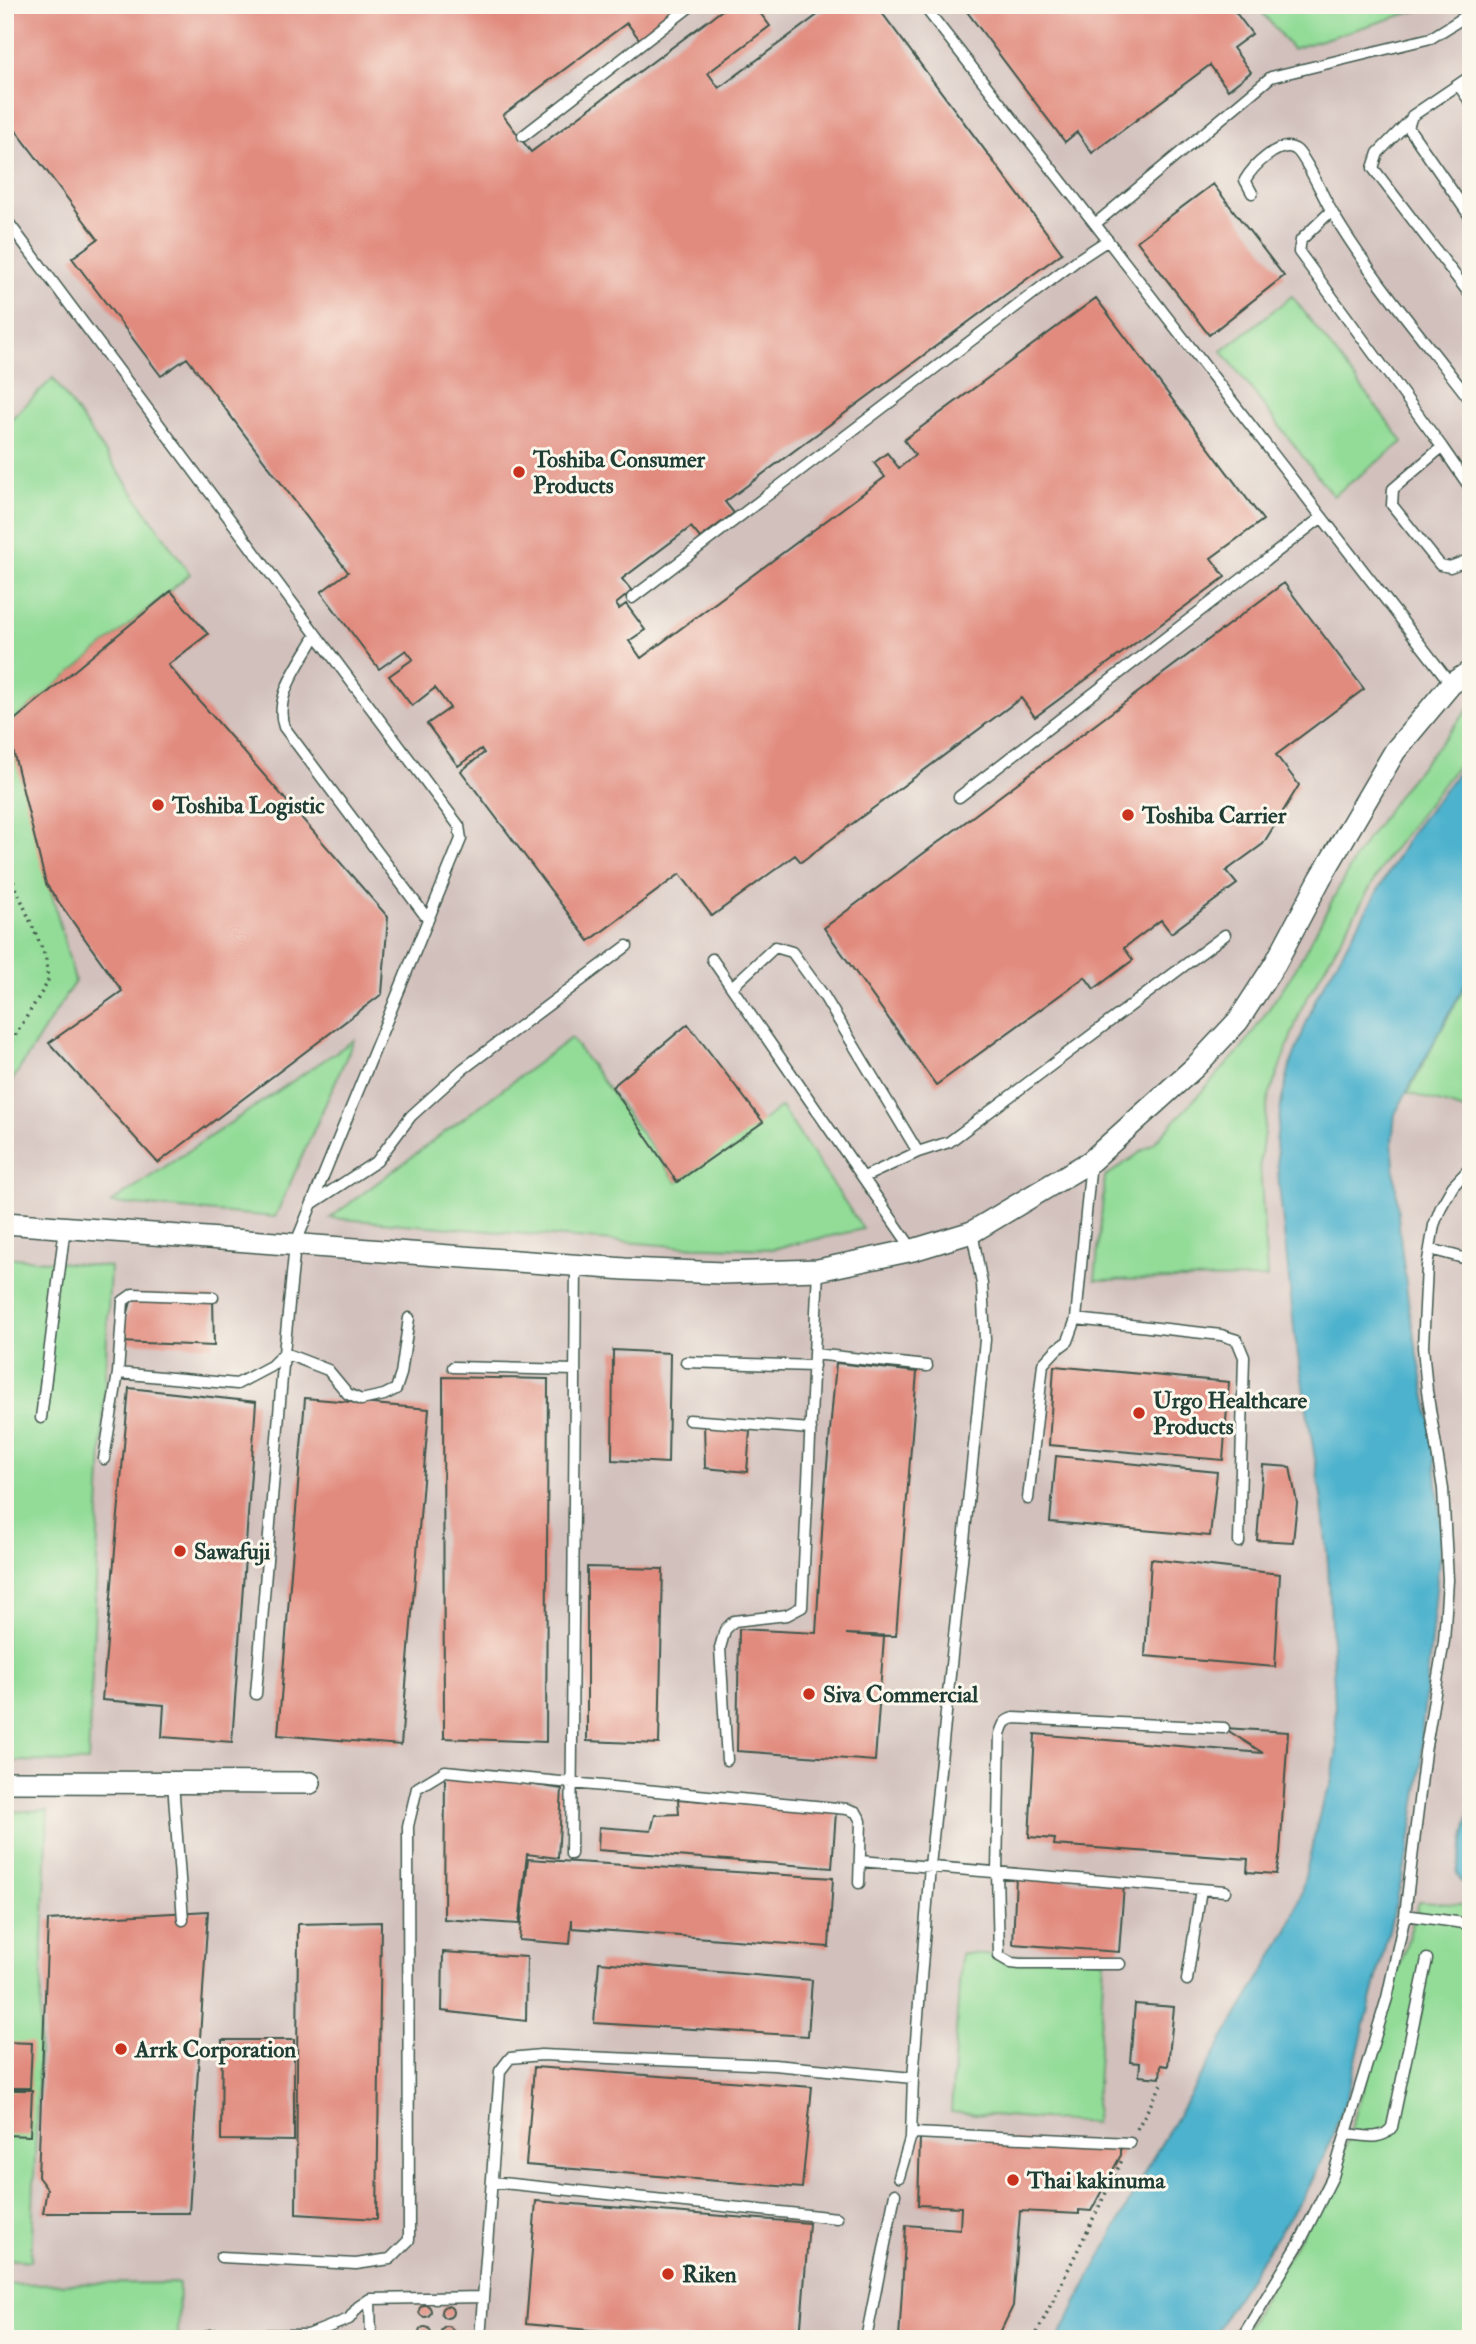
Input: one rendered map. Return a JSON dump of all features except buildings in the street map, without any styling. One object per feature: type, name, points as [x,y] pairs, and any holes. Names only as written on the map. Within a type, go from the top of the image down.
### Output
[{"type":"street","points":[[5,1223],[576,1266],[723,1273],[818,1270],[913,1250],[972,1232],[1091,1161],[1195,1067],[1238,1021],[1275,964],[1320,879],[1395,751],[1451,684],[1471,671]]},
{"type":"street","points":[[5,1782],[310,1783]]},
{"type":"lane","points":[[523,135],[692,5]]},
{"type":"lane","points":[[923,5],[1451,684]]},
{"type":"lane","points":[[1095,223],[1271,77],[1431,38],[1471,13]]},
{"type":"lane","points":[[1471,76],[1412,116],[1378,153],[1373,167],[1471,296]]},
{"type":"lane","points":[[1459,86],[1471,103]]},
{"type":"lane","points":[[1409,121],[1409,131],[1471,218]]},
{"type":"lane","points":[[1252,193],[1245,180],[1249,173],[1278,149],[1288,146],[1298,150],[1346,236],[1471,401]]},
{"type":"lane","points":[[1331,211],[1301,240],[1299,252],[1471,489]]},
{"type":"lane","points":[[5,218],[459,826],[461,839],[295,1245],[256,1694]]},
{"type":"lane","points":[[632,598],[1076,261],[1108,240]]},
{"type":"lane","points":[[1442,447],[1393,489],[1392,505],[1440,565],[1450,567],[1471,559]]},
{"type":"lane","points":[[959,797],[1322,517]]},
{"type":"lane","points":[[316,635],[282,699],[279,714],[284,727],[427,918]]},
{"type":"lane","points":[[864,1177],[918,1152],[948,1142],[1226,935]]},
{"type":"lane","points":[[313,1203],[377,1161],[411,1116],[463,1069],[627,946]]},
{"type":"lane","points":[[732,987],[775,947],[792,952],[824,996],[918,1152]]},
{"type":"lane","points":[[712,959],[913,1250]]},
{"type":"lane","points":[[1028,1499],[1043,1364],[1068,1341],[1076,1319],[1091,1161]]},
{"type":"lane","points":[[1241,2339],[1321,2203],[1347,2134],[1387,1998],[1405,1915],[1425,1752],[1444,1641],[1448,1580],[1443,1489],[1423,1346],[1430,1249],[1441,1207],[1453,1186],[1471,1167]]},
{"type":"lane","points":[[41,1418],[65,1227]]},
{"type":"lane","points":[[899,2177],[911,2136],[930,1866],[985,1340],[982,1284],[972,1232]]},
{"type":"lane","points":[[1430,1249],[1471,1260]]},
{"type":"lane","points":[[571,1854],[576,1266]]},
{"type":"lane","points":[[727,1760],[720,1648],[725,1630],[734,1621],[787,1615],[802,1607],[818,1270]]},
{"type":"lane","points":[[104,1459],[118,1373],[122,1301],[133,1294],[213,1297]]},
{"type":"lane","points":[[284,1353],[328,1370],[348,1394],[361,1400],[384,1395],[396,1388],[401,1374],[409,1318]]},
{"type":"lane","points":[[1076,1319],[1221,1335],[1237,1340],[1244,1357],[1239,1542]]},
{"type":"lane","points":[[118,1373],[237,1384],[271,1366],[284,1353]]},
{"type":"lane","points":[[814,1354],[927,1366]]},
{"type":"lane","points":[[686,1362],[814,1366]]},
{"type":"lane","points":[[453,1367],[575,1370]]},
{"type":"lane","points":[[689,1420],[811,1429]]},
{"type":"lane","points":[[1120,1964],[1020,1964],[999,1956],[997,1871],[1000,1734],[1007,1719],[1014,1718],[1224,1728]]},
{"type":"lane","points":[[221,2258],[356,2264],[390,2259],[409,2240],[408,1826],[417,1788],[445,1771],[847,1809],[856,1812],[861,1821],[859,1883]]},
{"type":"lane","points":[[173,1782],[183,1920]]},
{"type":"lane","points":[[860,1861],[1226,1891]]},
{"type":"lane","points":[[1187,1980],[1201,1889]]},
{"type":"lane","points":[[1405,1915],[1471,1924]]},
{"type":"lane","points":[[1347,2134],[1378,2137],[1388,2134],[1392,2127],[1427,1959]]},
{"type":"lane","points":[[480,2339],[500,2071],[510,2058],[541,2055],[774,2065],[913,2078]]},
{"type":"lane","points":[[911,2136],[914,2133],[1130,2143]]},
{"type":"lane","points":[[492,2182],[837,2218]]},
{"type":"lane","points":[[866,2339],[895,2194]]},
{"type":"lane","points":[[204,2339],[210,2335],[309,2335],[349,2319],[358,2307],[370,2299],[483,2297]]},
{"type":"lane","points":[[370,2299],[371,2339]]},
{"type":"path","points":[[5,862],[46,958],[48,982],[5,1052]]},
{"type":"path","points":[[1034,2339],[1130,2143],[1162,2084]]},
{"type":"shaded area","points":[[5,5],[1471,5],[1471,2339],[5,2339]]},
{"type":"green space","points":[[1256,5],[1435,5],[1292,49]]},
{"type":"green space","points":[[1292,296],[1403,442],[1333,496],[1222,351]]},
{"type":"green space","points":[[53,378],[190,574],[7,726],[75,981],[5,1092],[5,425]]},
{"type":"green space","points":[[1471,706],[1471,748],[1388,856],[1302,1007],[1268,1099],[1260,1163],[1267,1278],[1095,1280],[1105,1177],[1155,1142],[1243,1047],[1295,970],[1357,854],[1403,788]]},
{"type":"green space","points":[[1471,974],[1471,1112],[1408,1093]]},
{"type":"green space","points":[[571,1038],[677,1182],[781,1107],[863,1229],[772,1249],[674,1246],[330,1218]]},
{"type":"green space","points":[[354,1040],[275,1217],[111,1203]]},
{"type":"green space","points":[[5,1257],[110,1267],[88,1762],[5,1761]]},
{"type":"green space","points":[[48,1810],[31,2261],[5,2259],[5,1812]]},
{"type":"green space","points":[[1419,1902],[1471,1905],[1471,2339],[1240,2339],[1339,2169]]},
{"type":"green space","points":[[961,1953],[1104,1959],[1095,2123],[951,2112]]},
{"type":"green space","points":[[179,2283],[178,2339],[5,2339],[5,2284]]},
{"type":"water","points":[[1471,756],[1471,973],[1395,1114],[1392,1142],[1409,1308],[1431,1424],[1442,1531],[1422,1729],[1422,1764],[1408,1855],[1346,2099],[1327,2150],[1309,2187],[1227,2312],[1214,2339],[1058,2339],[1148,2166],[1288,1930],[1300,1897],[1321,1808],[1331,1784],[1337,1749],[1328,1563],[1322,1502],[1295,1337],[1276,1141],[1290,1066],[1316,998],[1411,833]]},
{"type":"water","points":[[1471,1806],[1471,1890],[1461,1882],[1457,1873]]},
{"type":"place","name":"Toshiba Consumer Products","points":[[519,472]]},
{"type":"place","name":"Toshiba Logistic","points":[[158,805]]},
{"type":"place","name":"Toshiba Carrier","points":[[1128,815]]},
{"type":"place","name":"Urgo Healthcare Products","points":[[1139,1413]]},
{"type":"place","name":"Sawafuji","points":[[180,1551]]},
{"type":"place","name":"Siva Commercial","points":[[809,1694]]},
{"type":"place","name":"Arrk Corporation","points":[[121,2049]]},
{"type":"place","name":"Thai kakinuma","points":[[1013,2180]]},
{"type":"place","name":"Riken","points":[[668,2274]]}]
